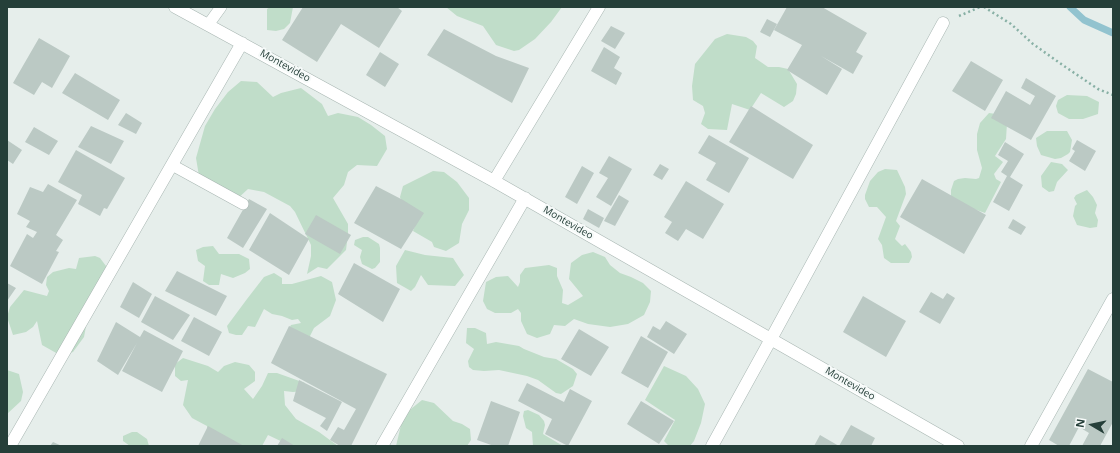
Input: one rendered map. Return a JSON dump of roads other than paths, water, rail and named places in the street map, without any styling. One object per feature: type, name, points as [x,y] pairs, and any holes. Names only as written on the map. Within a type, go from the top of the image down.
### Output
[{"type":"street","name":"Montevideo","points":[[176,7],[525,198],[958,446]]},
{"type":"street","points":[[494,181],[599,7]]},
{"type":"street","points":[[712,446],[772,339],[943,23]]},
{"type":"street","points":[[10,446],[242,43]]},
{"type":"street","points":[[382,446],[525,198]]},
{"type":"street","points":[[1031,446],[1113,299]]},
{"type":"lane","points":[[208,25],[222,7]]},
{"type":"lane","points":[[172,165],[243,204]]},
{"type":"waterway","points":[[1070,7],[1084,20],[1113,33]]}]
